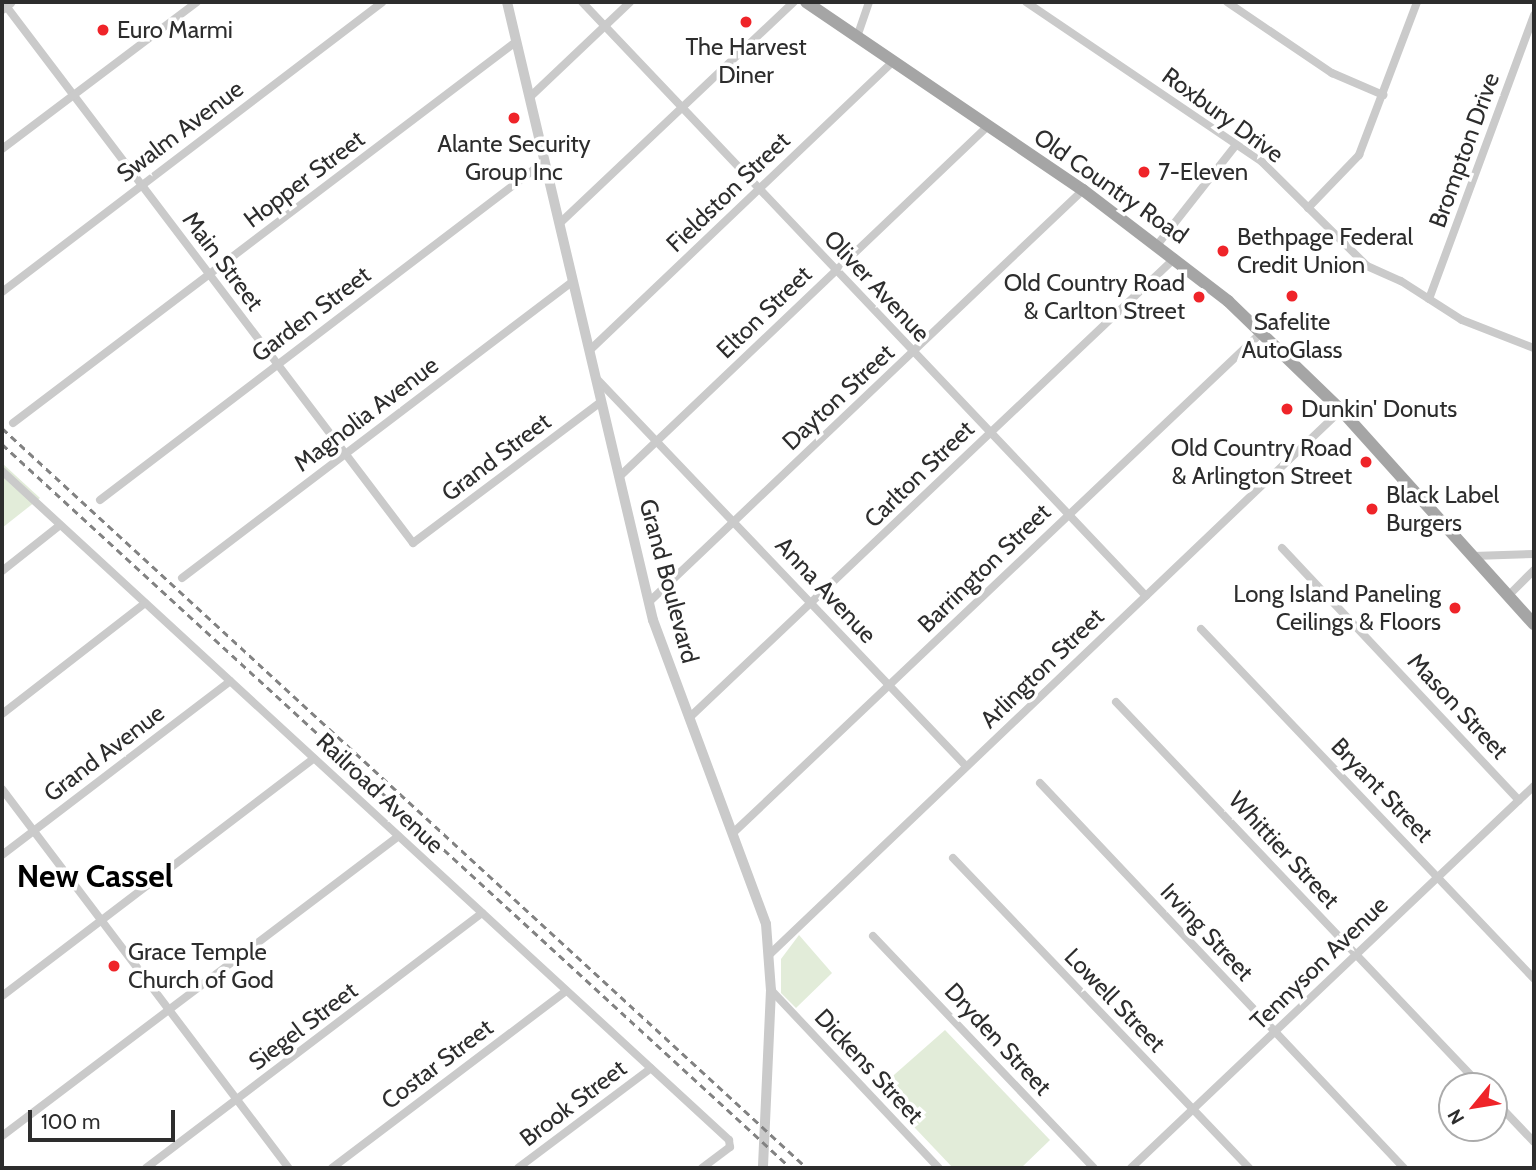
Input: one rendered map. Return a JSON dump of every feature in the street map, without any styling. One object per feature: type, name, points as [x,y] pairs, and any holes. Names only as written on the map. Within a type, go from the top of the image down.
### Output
[{"type":"main road","name":"Old Country Road","points":[[806,2],[1158,244],[1262,332],[1341,410],[1534,624]]},
{"type":"street","points":[[2,149],[197,2]]},
{"type":"street","name":"Swalm Avenue","points":[[2,292],[382,2]]},
{"type":"street","name":"Grand Boulevard","points":[[506,2],[649,602],[689,718],[763,911],[770,954],[771,990],[763,1168]]},
{"type":"street","name":"Oliver Avenue","points":[[582,2],[1146,596]]},
{"type":"street","points":[[530,97],[630,2]]},
{"type":"street","points":[[560,223],[794,2]]},
{"type":"street","points":[[857,37],[869,2]]},
{"type":"street","name":"Roxbury Drive","points":[[1026,2],[1262,162],[1354,257],[1462,320],[1534,348]]},
{"type":"street","points":[[1227,2],[1332,73],[1383,95]]},
{"type":"street","points":[[1308,208],[1359,155],[1417,2]]},
{"type":"street","name":"Main Street","points":[[5,5],[413,543]]},
{"type":"street","name":"Brompton Drive","points":[[1429,299],[1534,15]]},
{"type":"street","name":"Hopper Street","points":[[13,423],[517,41]]},
{"type":"street","name":"Fieldston Street","points":[[590,350],[893,61]]},
{"type":"street","name":"Elton Street","points":[[657,440],[988,125]]},
{"type":"street","points":[[1158,244],[1236,145]]},
{"type":"street","name":"Garden Street","points":[[100,500],[545,161]]},
{"type":"street","name":"Dayton Street","points":[[649,602],[1083,190]]},
{"type":"street","name":"Carlton Street","points":[[689,718],[1175,258]]},
{"type":"street","name":"Magnolia Avenue","points":[[182,578],[573,281]]},
{"type":"street","name":"Barrington Street","points":[[733,832],[1262,332]]},
{"type":"street","name":"Anna Avenue","points":[[595,377],[967,766]]},
{"type":"street","name":"Grand Street","points":[[413,543],[601,401]]},
{"type":"street","name":"Arlington Street","points":[[770,954],[1341,410]]},
{"type":"street","points":[[619,477],[657,440]]},
{"type":"street","name":"Railroad Avenue","points":[[2,471],[730,1143],[702,1168]]},
{"type":"street","points":[[2,571],[61,524]]},
{"type":"street","name":"Mason Street","points":[[1282,548],[1519,800]]},
{"type":"street","points":[[1474,556],[1534,554]]},
{"type":"street","points":[[1509,595],[1534,570]]},
{"type":"street","points":[[2,714],[145,603]]},
{"type":"street","name":"Bryant Street","points":[[1201,629],[1534,979]]},
{"type":"street","name":"Grand Avenue","points":[[2,855],[230,681]]},
{"type":"street","name":"Whittier Street","points":[[1116,702],[1468,1072]]},
{"type":"street","points":[[2,996],[314,758]]},
{"type":"street","name":"Irving Street","points":[[1040,783],[1404,1168]]},
{"type":"street","name":"Tennyson Avenue","points":[[1131,1168],[1534,786]]},
{"type":"street","points":[[2,789],[289,1168]]},
{"type":"street","points":[[2,1136],[398,836]]},
{"type":"street","name":"Lowell Street","points":[[953,858],[1250,1168]]},
{"type":"street","name":"Siegel Street","points":[[146,1168],[482,913]]},
{"type":"street","name":"Dryden Street","points":[[873,936],[1094,1168]]},
{"type":"street","name":"Dickens Street","points":[[771,990],[939,1168]]},
{"type":"street","name":"Costar Street","points":[[332,1168],[566,991]]},
{"type":"street","name":"Brook Street","points":[[518,1168],[651,1068]]},
{"type":"street","points":[[1508,1115],[1534,1142]]},
{"type":"green space","points":[[2,463],[40,498],[2,528]]},
{"type":"green space","points":[[799,935],[832,973],[796,1008],[781,993],[781,959]]},
{"type":"green space","points":[[945,1030],[1050,1140],[1021,1168],[953,1168],[878,1089]]},
{"type":"railway","points":[[2,428],[807,1168]]},
{"type":"railway","points":[[2,444],[791,1168]]},
{"type":"place","name":"The Harvest Diner","points":[[746,22]]},
{"type":"place","name":"Euro Marmi","points":[[103,30]]},
{"type":"place","name":"Alante Security Group Inc","points":[[514,118]]},
{"type":"place","name":"7-Eleven","points":[[1144,172]]},
{"type":"place","name":"Bethpage Federal Credit Union","points":[[1223,251]]},
{"type":"place","name":"Safelite AutoGlass","points":[[1292,296]]},
{"type":"place","name":"Old Country Road & Carlton Street","points":[[1199,297]]},
{"type":"place","name":"Dunkin' Donuts","points":[[1287,409]]},
{"type":"place","name":"Old Country Road & Arlington Street","points":[[1366,462]]},
{"type":"place","name":"Black Label Burgers","points":[[1372,509]]},
{"type":"place","name":"Long Island Paneling Ceilings & Floors","points":[[1455,608]]},
{"type":"place","name":"Grace Temple Church of God","points":[[114,966]]},
{"type":"district","name":"New Cassel","points":[[95,876]]}]
